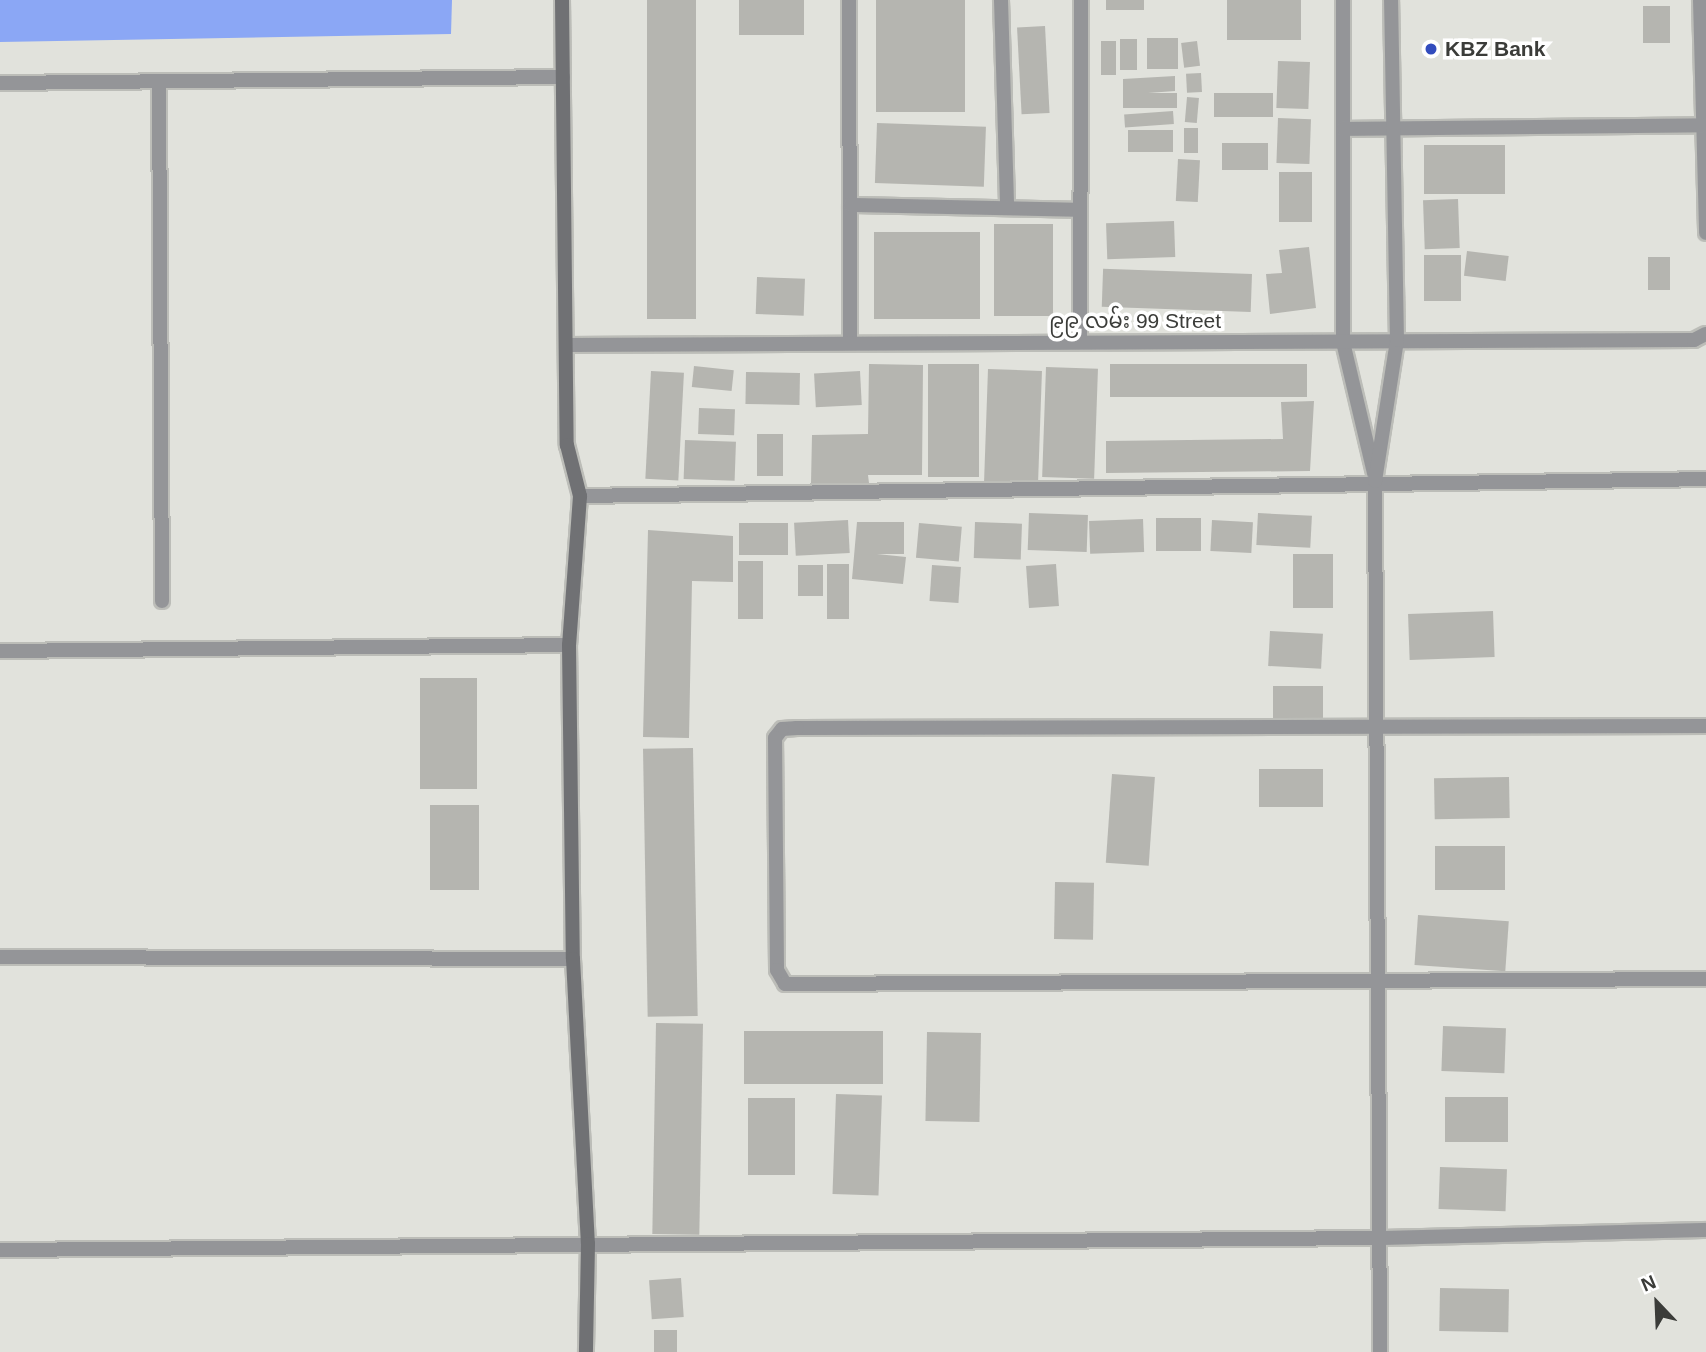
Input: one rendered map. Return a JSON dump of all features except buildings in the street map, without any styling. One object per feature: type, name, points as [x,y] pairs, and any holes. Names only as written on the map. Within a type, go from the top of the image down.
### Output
[{"type":"street","points":[[562,0],[567,445],[580,496],[569,645],[573,959],[587,1244],[586,1352]]},
{"type":"street","points":[[849,0],[850,343]]},
{"type":"street","points":[[1001,0],[1007,208]]},
{"type":"street","points":[[1080,342],[1081,0]]},
{"type":"street","points":[[1343,0],[1343,342],[1375,481]]},
{"type":"street","points":[[1380,1352],[1375,481],[1396,340],[1391,0]]},
{"type":"street","points":[[1700,0],[1706,233]]},
{"type":"street","points":[[0,83],[563,77]]},
{"type":"street","points":[[159,81],[162,601]]},
{"type":"street","points":[[1344,129],[1703,125]]},
{"type":"street","points":[[850,205],[1080,210]]},
{"type":"street","name":"၉၉ လမ်း 99 Street","points":[[566,345],[1343,342],[1705,336]]},
{"type":"street","points":[[580,496],[1375,481],[1706,479]]},
{"type":"street","points":[[0,650],[569,645]]},
{"type":"street","points":[[1706,726],[1377,730],[782,729],[775,738],[777,970],[785,984],[1706,979]]},
{"type":"street","points":[[0,957],[573,959]]},
{"type":"street","points":[[0,1250],[1378,1238],[1706,1230]]},
{"type":"water","points":[[0,0],[452,0],[451,34],[0,42]]},
{"type":"place","name":"KBZ Bank","points":[[1431,49]]}]
